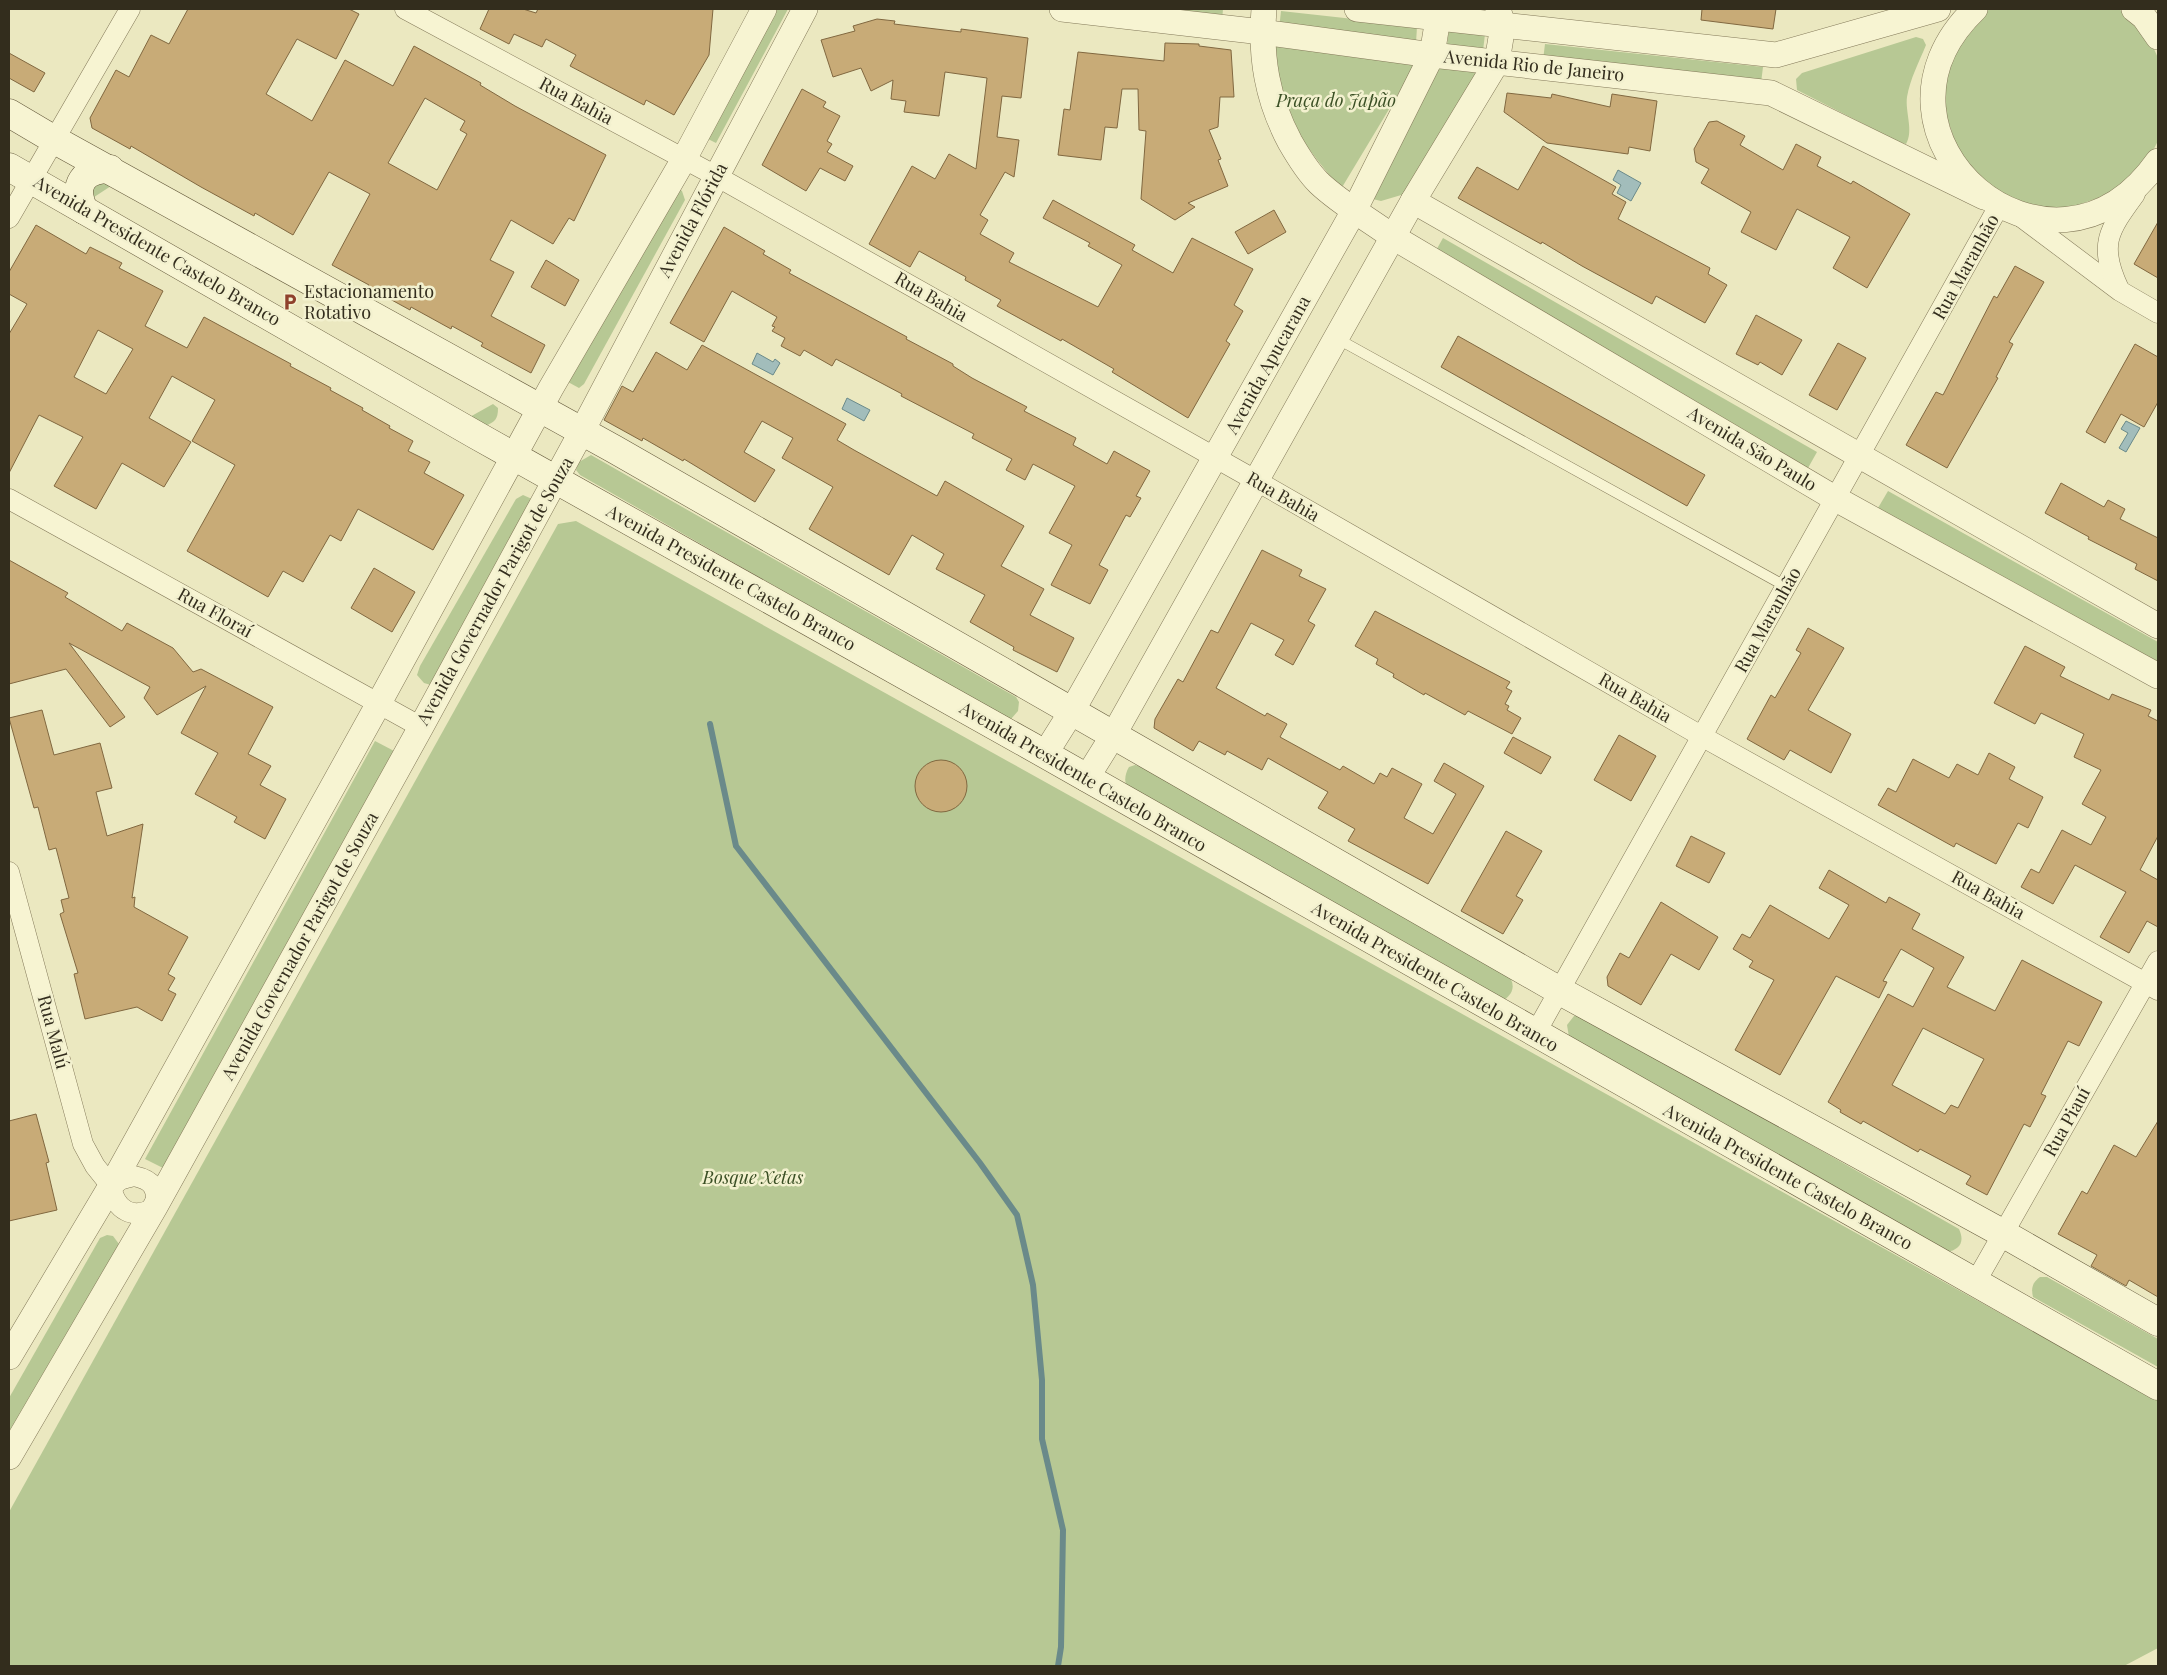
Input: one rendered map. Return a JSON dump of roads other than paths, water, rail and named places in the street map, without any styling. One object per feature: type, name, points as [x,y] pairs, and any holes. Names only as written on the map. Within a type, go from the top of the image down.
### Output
[{"type":"main road","points":[[9,113],[582,431],[1560,991],[2004,1234],[2158,1322]]},
{"type":"main road","points":[[84,210],[79,198],[79,186],[86,175],[97,169],[110,169]]},
{"type":"main road","name":"Avenida Presidente Castelo Branco","points":[[20,173],[556,479],[1045,754],[1535,1034],[2158,1386]]},
{"type":"street","points":[[9,218],[20,173],[53,139],[130,9]]},
{"type":"street","name":"Rua Bahia","points":[[405,9],[716,176],[1255,480],[1703,737],[2152,986]]},
{"type":"street","name":"Avenida Flórida","points":[[540,408],[684,159],[764,9]]},
{"type":"street","name":"Avenida Flórida","points":[[582,431],[805,9]]},
{"type":"street","name":"Avenida Rio de Janeiro","points":[[1062,9],[1263,20],[1432,55],[1771,93],[2000,205],[2034,218],[2053,219],[2089,214],[2122,199],[2136,188],[2154,168]]},
{"type":"street","name":"Avenida Rio de Janeiro","points":[[1357,9],[1501,17],[1776,56],[1938,9]]},
{"type":"street","points":[[1975,9],[1951,37],[1937,70],[1934,106],[1936,123],[1949,157],[1958,172],[2000,205],[2120,291],[2158,313]]},
{"type":"street","points":[[2134,9],[2144,18],[2158,37]]},
{"type":"street","name":"Avenida Apucarana","points":[[1045,754],[1072,711],[1355,209],[1432,55],[1437,13]]},
{"type":"street","points":[[1086,779],[1114,734],[1413,201],[1497,62],[1501,17]]},
{"type":"street","name":"Avenida São Paulo","points":[[1263,20],[1263,56],[1268,86],[1273,104],[1288,138],[1318,182],[1393,237],[1836,499],[2158,676]]},
{"type":"street","points":[[1771,93],[1776,56]]},
{"type":"street","points":[[2120,291],[2109,269],[2107,252],[2110,234],[2120,214],[2154,168]]},
{"type":"street","points":[[1355,209],[1394,208],[1413,201],[2158,626]]},
{"type":"street","name":"Rua Maranhão","points":[[1535,1034],[2000,205]]},
{"type":"street","points":[[9,1357],[111,1186],[540,408]]},
{"type":"street","name":"Avenida Governador Parigot de Souza","points":[[9,1457],[155,1208],[582,431]]},
{"type":"street","name":"Rua Floraí","points":[[9,499],[421,727]]},
{"type":"street","name":"Rua Malú","points":[[9,872],[83,1144],[94,1166],[111,1186]]},
{"type":"street","name":"Rua Piauí","points":[[1975,1283],[2152,986],[2158,961]]},
{"type":"street","points":[[134,1176],[146,1179],[154,1187],[156,1197],[155,1208],[146,1213],[137,1214],[127,1211],[119,1206],[113,1196],[111,1186],[122,1179],[134,1176]]},
{"type":"lane","points":[[1335,338],[1787,587]]},
{"type":"water","points":[[1618,170],[1641,183],[1631,201],[1617,193],[1621,185],[1613,180]]},
{"type":"water","points":[[757,353],[773,362],[775,359],[780,363],[773,375],[752,364]]},
{"type":"water","points":[[847,398],[870,410],[864,421],[842,409]]},
{"type":"water","points":[[2126,421],[2140,428],[2126,452],[2119,448],[2128,433],[2121,429]]},
{"type":"waterway","points":[[710,724],[736,846],[980,1163],[1017,1215],[1033,1285],[1042,1380],[1042,1439],[1063,1530],[1061,1647],[1058,1666]]},
{"type":"place","name":"Estacionamento Rotativo","points":[[290,302]]},
{"type":"park label","name":"Praça do Japão","points":[[1336,101]]},
{"type":"park label","name":"Bosque Xetas","points":[[753,1178]]}]
